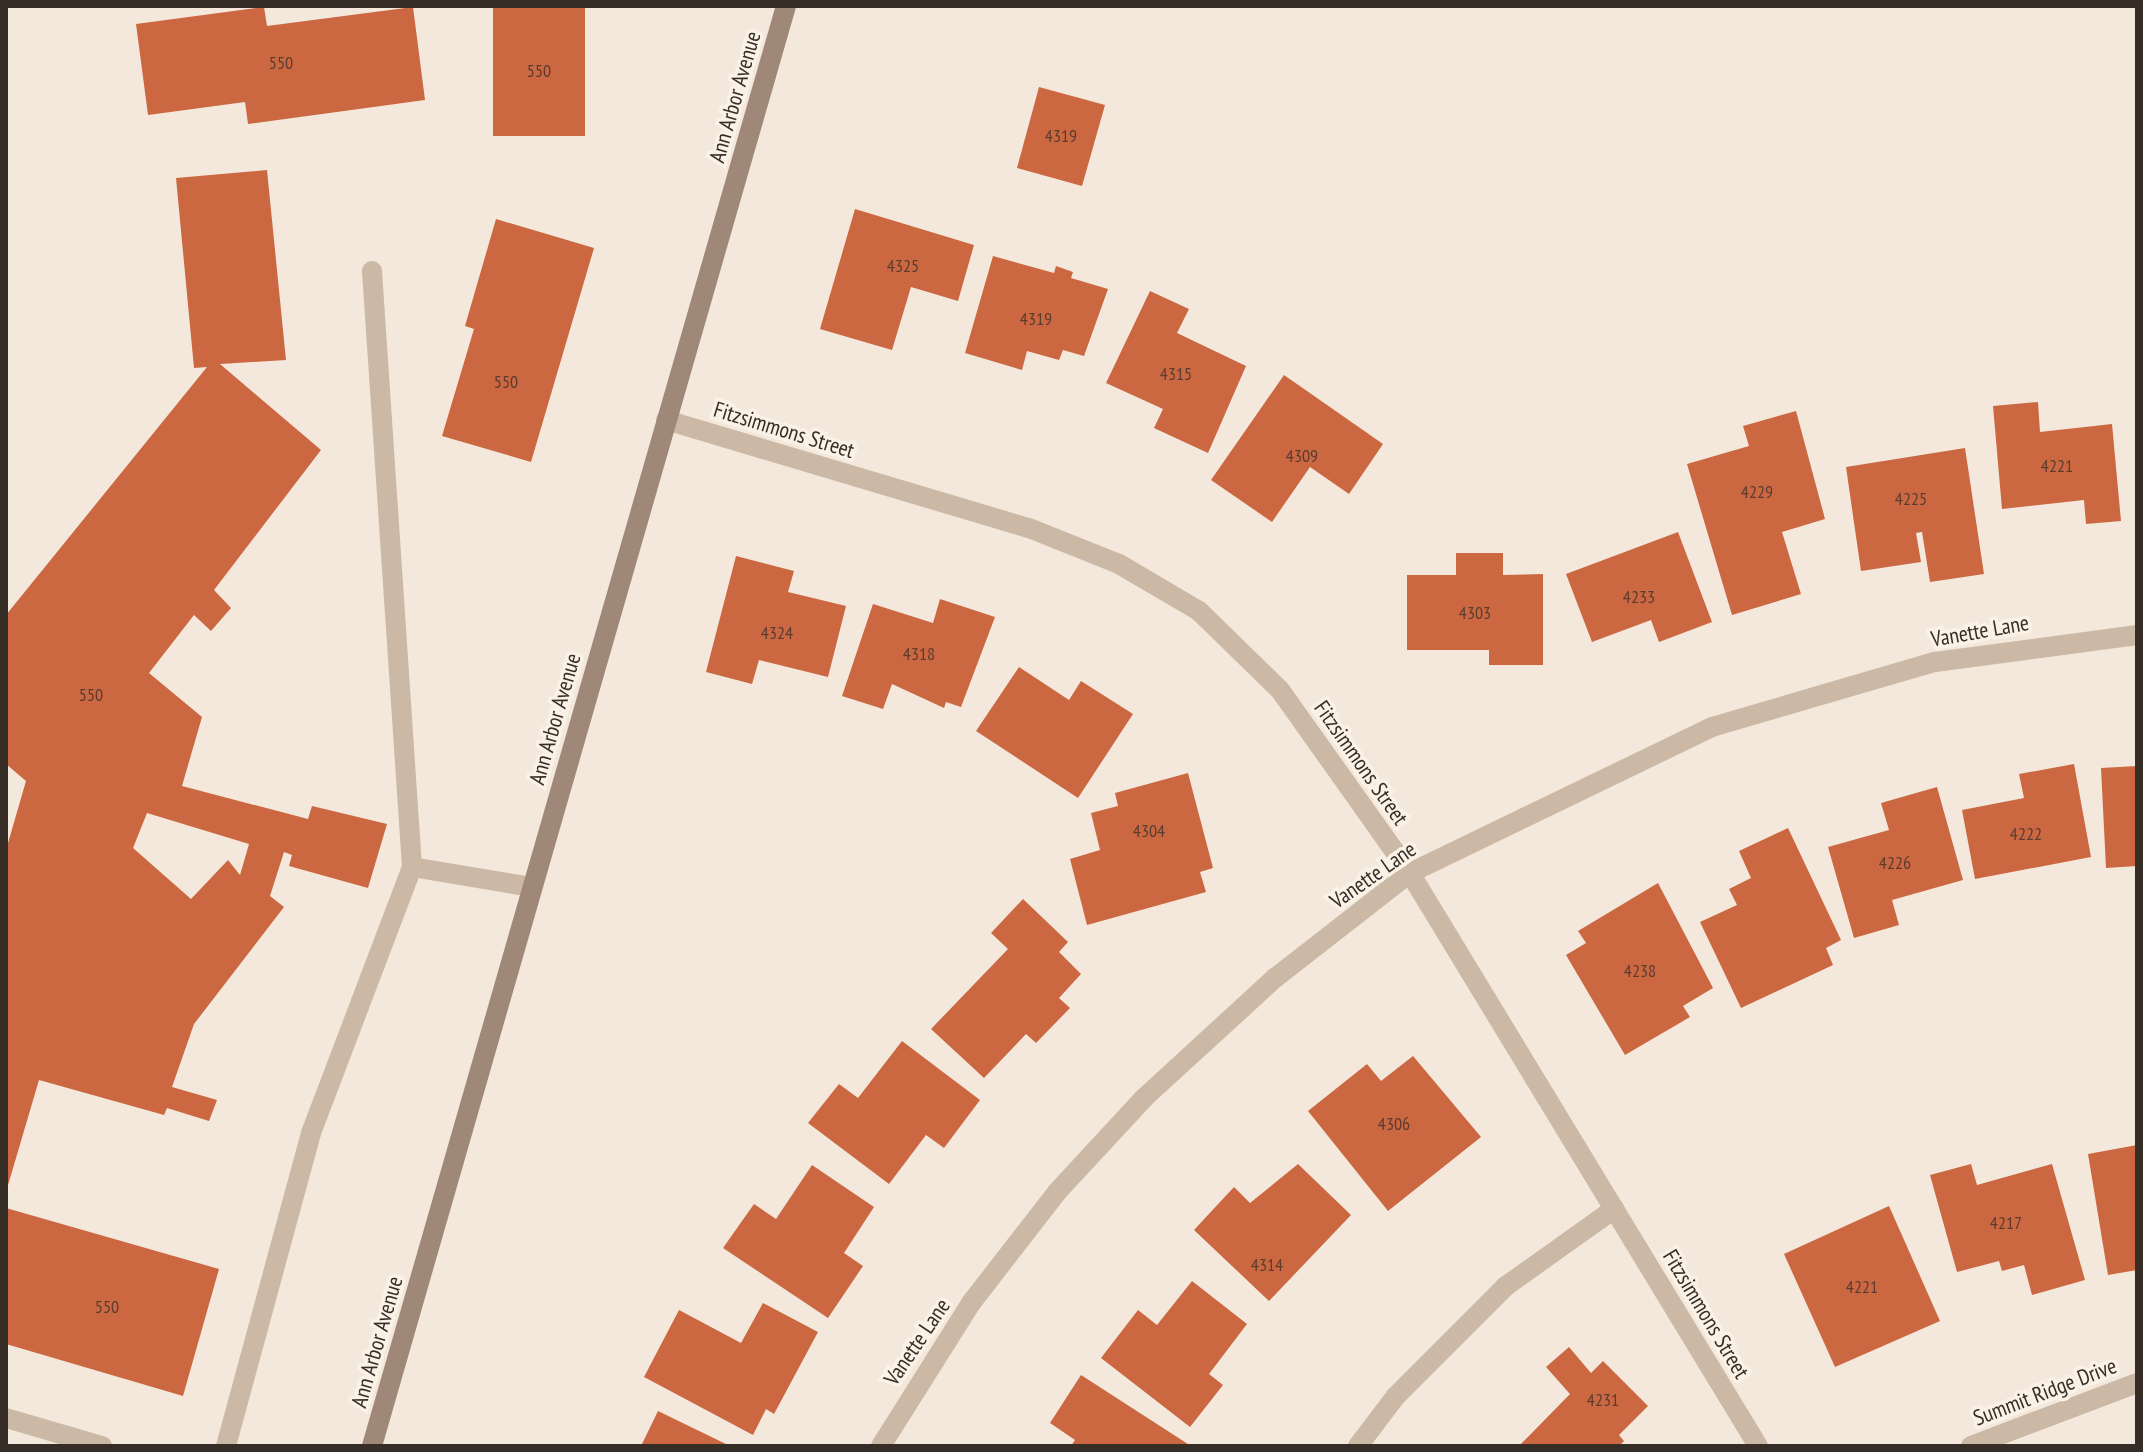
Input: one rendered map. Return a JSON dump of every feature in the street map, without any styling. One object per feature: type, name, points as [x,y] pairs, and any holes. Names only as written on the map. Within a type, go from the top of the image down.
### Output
[{"type":"street","name":"Ann Arbor Avenue","points":[[372,1446],[786,6]]},
{"type":"street","points":[[226,1446],[311,1133],[412,867],[372,271]]},
{"type":"street","name":"Fitzsimmons Street","points":[[666,420],[1029,528],[1119,564],[1199,611],[1280,690],[1410,873],[1758,1446]]},
{"type":"street","name":"Vanette Lane","points":[[881,1446],[971,1303],[1057,1192],[1144,1098],[1275,978],[1410,873],[1712,727],[1935,662],[2137,635]]},
{"type":"street","points":[[412,867],[532,887]]},
{"type":"street","points":[[1358,1446],[1396,1396],[1506,1286],[1614,1209]]},
{"type":"street","name":"Summit Ridge Drive","points":[[1971,1446],[2137,1383]]},
{"type":"street","points":[[6,1418],[102,1446]]},
{"type":"building","points":[[493,6],[585,6],[585,136],[493,136]]},
{"type":"building","points":[[264,7],[267,26],[413,7],[425,100],[248,124],[245,102],[148,115],[136,24]]},
{"type":"building","points":[[1039,87],[1105,105],[1082,186],[1017,168]]},
{"type":"building","points":[[267,170],[286,360],[220,364],[321,450],[214,590],[231,608],[211,631],[194,615],[149,673],[202,717],[182,786],[308,819],[312,806],[387,824],[368,888],[289,866],[292,855],[284,852],[270,896],[284,907],[194,1024],[172,1087],[217,1100],[209,1121],[167,1108],[164,1115],[39,1080],[6,1192],[6,850],[26,781],[6,764],[6,615],[207,367],[194,368],[176,178]],"holes":[[[147,813],[249,844],[240,875],[228,860],[191,899],[133,848]]]},
{"type":"building","points":[[855,209],[974,245],[958,301],[911,287],[892,350],[820,329]]},
{"type":"building","points":[[496,219],[594,248],[531,462],[442,436],[474,329],[465,326]]},
{"type":"building","points":[[993,256],[1054,273],[1056,266],[1073,272],[1071,278],[1108,289],[1084,356],[1063,350],[1059,360],[1027,351],[1022,370],[965,353]]},
{"type":"building","points":[[1150,291],[1189,309],[1177,333],[1246,366],[1208,453],[1154,428],[1163,409],[1106,383]]},
{"type":"building","points":[[1284,375],[1383,444],[1349,494],[1310,467],[1272,522],[1211,480]]},
{"type":"building","points":[[2038,402],[2040,432],[2112,424],[2121,521],[2086,524],[2084,500],[2002,509],[1993,406]]},
{"type":"building","points":[[1796,411],[1825,519],[1782,532],[1801,594],[1732,615],[1687,464],[1749,446],[1743,426]]},
{"type":"building","points":[[1965,448],[1984,574],[1930,582],[1922,532],[1916,533],[1921,562],[1861,571],[1846,467]]},
{"type":"building","points":[[1678,532],[1712,622],[1659,642],[1651,620],[1592,642],[1566,574]]},
{"type":"building","points":[[1456,553],[1503,553],[1503,575],[1543,574],[1543,665],[1489,665],[1489,650],[1407,650],[1407,575],[1456,575]]},
{"type":"building","points":[[736,556],[794,571],[788,592],[846,606],[828,677],[759,660],[752,684],[706,672]]},
{"type":"building","points":[[940,599],[995,617],[961,707],[946,702],[944,708],[892,684],[883,709],[842,696],[873,604],[933,623]]},
{"type":"building","points":[[1019,667],[1069,700],[1081,681],[1133,714],[1078,798],[976,731]]},
{"type":"building","points":[[2074,764],[2091,857],[1975,879],[1962,810],[2024,798],[2019,774]]},
{"type":"building","points":[[2137,766],[2137,866],[2106,868],[2101,768]]},
{"type":"building","points":[[1188,773],[1213,868],[1200,872],[1206,892],[1087,925],[1070,859],[1100,850],[1091,813],[1118,806],[1115,793]]},
{"type":"building","points":[[1937,787],[1963,880],[1892,900],[1899,925],[1854,938],[1828,847],[1889,830],[1881,803]]},
{"type":"building","points":[[1788,828],[1841,940],[1826,948],[1833,965],[1741,1008],[1700,922],[1737,905],[1729,889],[1751,878],[1739,851]]},
{"type":"building","points":[[1658,883],[1713,988],[1683,1006],[1690,1017],[1625,1055],[1566,955],[1586,943],[1578,931]]},
{"type":"building","points":[[1023,899],[1068,942],[1059,952],[1081,974],[1059,998],[1070,1008],[1036,1043],[1026,1034],[984,1078],[931,1029],[1008,949],[991,933]]},
{"type":"building","points":[[902,1041],[980,1100],[944,1148],[926,1135],[889,1184],[808,1123],[839,1084],[858,1098]]},
{"type":"building","points":[[1413,1056],[1481,1137],[1388,1211],[1308,1111],[1367,1064],[1381,1081]]},
{"type":"building","points":[[2137,1145],[2137,1270],[2108,1275],[2088,1154]]},
{"type":"building","points":[[1298,1164],[1351,1215],[1269,1301],[1194,1230],[1234,1187],[1250,1203]]},
{"type":"building","points":[[1971,1164],[1977,1185],[2052,1164],[2085,1280],[2032,1295],[2024,1265],[2002,1271],[1999,1261],[1957,1272],[1930,1175]]},
{"type":"building","points":[[812,1165],[874,1207],[844,1253],[863,1266],[828,1318],[723,1248],[754,1204],[776,1219]]},
{"type":"building","points":[[1889,1206],[1940,1321],[1835,1367],[1784,1254]]},
{"type":"building","points":[[6,1208],[219,1269],[183,1396],[6,1344]]},
{"type":"building","points":[[1192,1281],[1247,1324],[1209,1374],[1223,1385],[1190,1427],[1101,1358],[1138,1310],[1157,1325]]},
{"type":"building","points":[[763,1303],[818,1332],[774,1414],[766,1409],[753,1435],[644,1377],[679,1310],[741,1343]]},
{"type":"building","points":[[1569,1347],[1591,1373],[1603,1361],[1648,1406],[1619,1435],[1624,1441],[1619,1446],[1519,1446],[1570,1394],[1546,1367]]},
{"type":"building","points":[[1081,1375],[1191,1446],[1071,1446],[1075,1440],[1050,1423]]},
{"type":"building","points":[[658,1411],[730,1446],[641,1446]]}]
